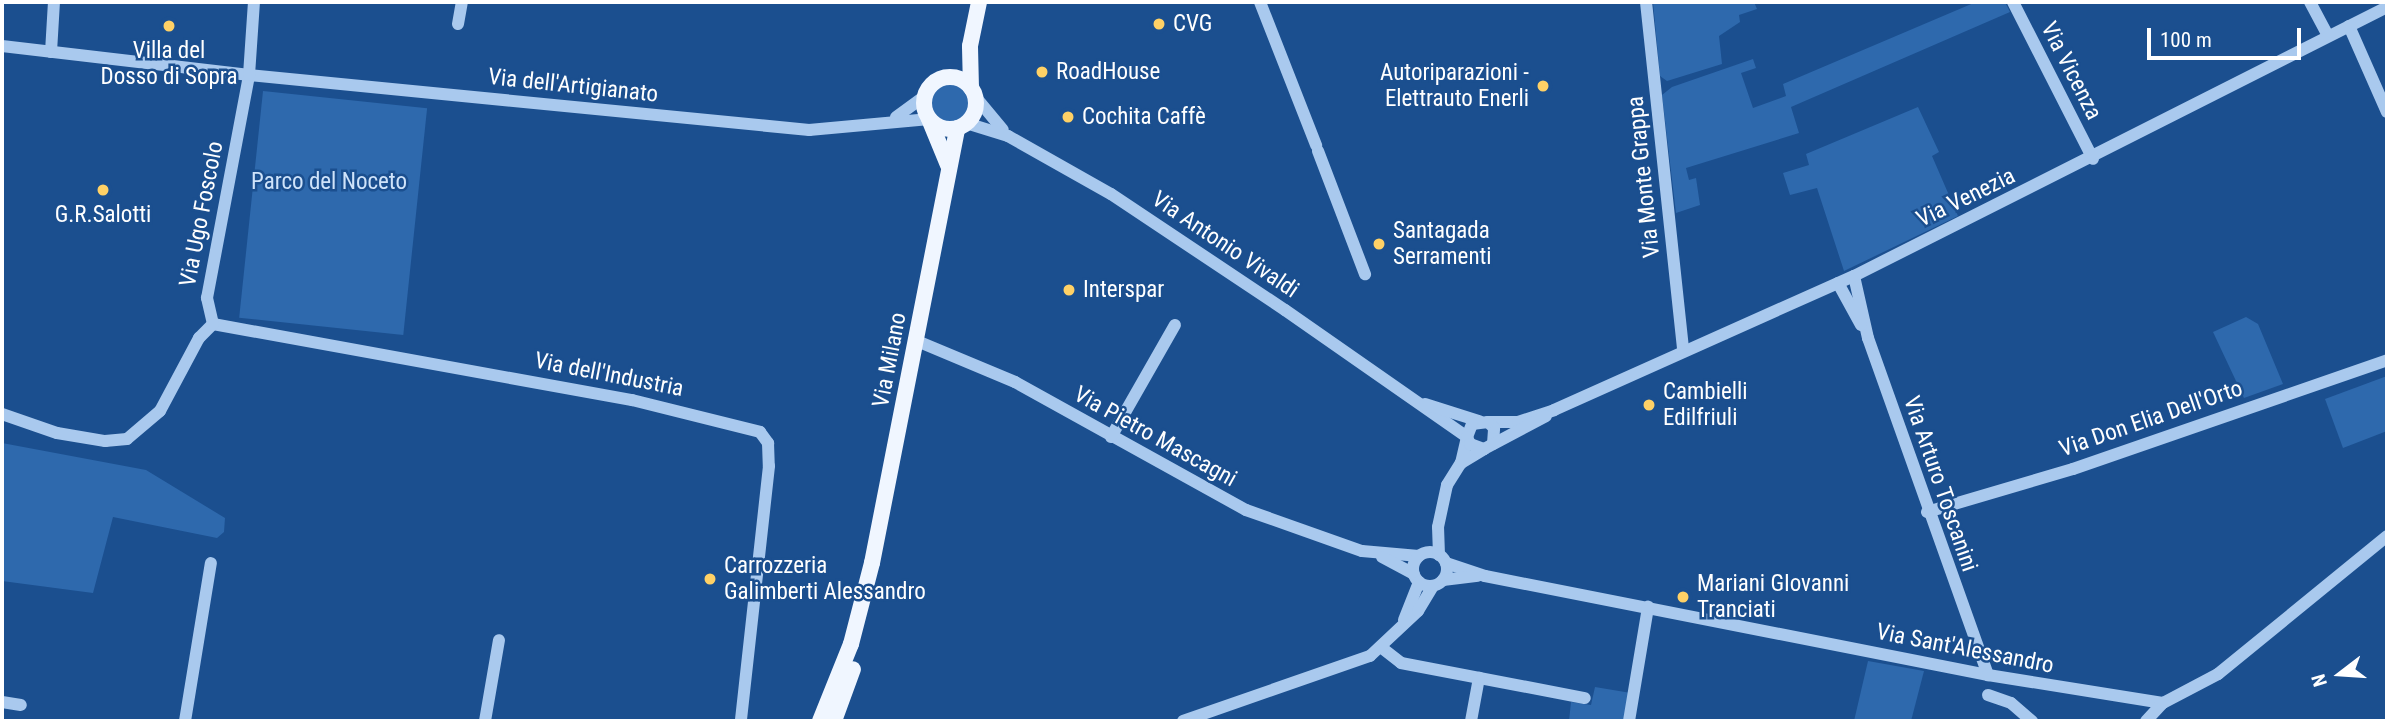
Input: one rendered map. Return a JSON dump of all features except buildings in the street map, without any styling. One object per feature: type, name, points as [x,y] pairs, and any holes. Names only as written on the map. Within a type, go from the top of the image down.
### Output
[{"type":"main road","points":[[929,119],[947,129],[962,126],[975,106],[970,46],[979,2]]},
{"type":"main road","points":[[948,166],[929,119],[925,96],[970,46]]},
{"type":"main road","points":[[942,78],[963,80],[973,92]]},
{"type":"main road","name":"Via Milano","points":[[834,721],[858,652],[872,564],[917,341],[948,166],[962,126]]},
{"type":"main road","name":"Via Milano","points":[[820,721],[851,645],[872,564]]},
{"type":"street","points":[[51,52],[54,2]]},
{"type":"street","name":"Via Ugo Foscolo","points":[[213,324],[207,298],[249,75],[254,2]]},
{"type":"street","points":[[458,24],[462,2]]},
{"type":"street","points":[[1260,2],[1365,274]]},
{"type":"street","name":"Via Monte Grappa","points":[[1646,2],[1683,349]]},
{"type":"street","name":"Via Vicenza","points":[[2013,2],[2093,159]]},
{"type":"street","points":[[2310,2],[2328,36]]},
{"type":"street","name":"Via Venezia","points":[[1483,421],[1518,422],[1554,410],[1683,349],[1854,276],[2093,159],[2387,7]]},
{"type":"street","points":[[2349,26],[2387,111]]},
{"type":"street","name":"Via dell'Artigianato","points":[[2,46],[249,75],[809,130],[893,119],[929,119]]},
{"type":"street","points":[[973,92],[1008,136]]},
{"type":"street","name":"Via dell'Artigianato","points":[[893,119],[925,96]]},
{"type":"street","points":[[962,126],[1008,136]]},
{"type":"street","name":"Via Antonio Vivaldi","points":[[1008,136],[1111,194],[1466,437]]},
{"type":"street","points":[[1854,276],[1868,338]]},
{"type":"street","points":[[1838,283],[1868,338]]},
{"type":"street","points":[[2,414],[57,433],[105,441],[127,439],[160,411],[198,338],[213,324]]},
{"type":"street","name":"Via dell'Industria","points":[[213,324],[646,403],[760,432],[768,443],[769,466],[741,721]]},
{"type":"street","points":[[1111,437],[1175,326]]},
{"type":"street","name":"Via Arturo Toscanini","points":[[1868,338],[1973,644],[1988,675]]},
{"type":"street","name":"Via Pietro Mascagni","points":[[917,341],[1007,378],[1246,510],[1379,555],[1416,578],[1438,583]]},
{"type":"street","name":"Via Don Elia Dell'Orto","points":[[1927,512],[2060,473],[2387,360]]},
{"type":"street","points":[[1412,400],[1483,421],[1496,436],[1488,447],[1476,449],[1466,437]]},
{"type":"street","name":"Via Venezia","points":[[1461,463],[1526,430],[1554,410]]},
{"type":"street","points":[[1183,721],[1353,664],[1382,648],[1392,638],[1438,583],[1433,556],[1445,490],[1461,463],[1467,430],[1483,421]]},
{"type":"street","points":[[2146,721],[2162,703],[2218,674],[2387,536]]},
{"type":"street","name":"Via Pietro Mascagni","points":[[1379,555],[1433,556]]},
{"type":"street","points":[[1392,638],[1416,578],[1433,556]]},
{"type":"street","name":"Via Sant'Alessandro","points":[[1433,556],[1485,576],[1988,675],[2162,703]]},
{"type":"street","points":[[185,721],[211,563]]},
{"type":"street","name":"Via Sant'Alessandro","points":[[1438,583],[1485,576]]},
{"type":"street","points":[[1629,721],[1648,607]]},
{"type":"street","points":[[485,721],[499,640]]},
{"type":"street","name":"Via Arturo Toscanini","points":[[1969,671],[1973,644]]},
{"type":"street","points":[[1382,648],[1401,663],[1585,698]]},
{"type":"street","points":[[1471,721],[1479,678]]},
{"type":"street","points":[[1988,695],[2011,703],[2032,721]]},
{"type":"street","points":[[2,702],[21,705]]},
{"type":"green space","points":[[1653,2],[1754,2],[1757,9],[1739,15],[1740,22],[1719,36],[1722,64],[1667,81],[1660,76]]},
{"type":"green space","points":[[1976,2],[2005,2],[2010,12],[1791,107],[1799,133],[1686,168],[1689,180],[1696,178],[1700,205],[1676,213],[1662,95],[1672,87],[1753,59],[1756,68],[1741,73],[1753,108],[1786,96],[1783,84]]},
{"type":"green space","points":[[950,82],[965,88],[971,103],[965,118],[950,124],[935,118],[929,103],[935,88]]},
{"type":"green space","name":"Parco del Noceto","points":[[263,91],[427,108],[403,335],[239,318]]},
{"type":"green space","points":[[1918,107],[1939,152],[1932,156],[1958,216],[1844,271],[1817,188],[1790,195],[1783,173],[1809,165],[1806,154]]},
{"type":"green space","points":[[2246,317],[2258,324],[2283,384],[2244,398],[2213,332]]},
{"type":"green space","points":[[2387,376],[2387,431],[2343,448],[2325,399]]},
{"type":"green space","points":[[2,443],[146,470],[225,518],[224,532],[217,538],[113,517],[93,593],[2,581]]},
{"type":"green space","points":[[1868,661],[1924,671],[1911,721],[1854,721]]},
{"type":"green space","points":[[1595,687],[1631,693],[1627,721],[1569,721],[1571,702],[1591,705]]},
{"type":"place","name":"CVG","points":[[1159,24]]},
{"type":"place","name":"Villa del Dosso di Sopra","points":[[169,26]]},
{"type":"place","name":"RoadHouse","points":[[1042,72]]},
{"type":"place","name":"Autoriparazioni - Elettrauto Enerli","points":[[1543,86]]},
{"type":"place","name":"Cochita Caffè","points":[[1068,117]]},
{"type":"place","name":"G.R.Salotti","points":[[103,190]]},
{"type":"place","name":"Santagada Serramenti","points":[[1379,244]]},
{"type":"place","name":"Interspar","points":[[1069,290]]},
{"type":"place","name":"Cambielli Edilfriuli","points":[[1649,405]]},
{"type":"place","name":"Carrozzeria Galimberti Alessandro","points":[[710,579]]},
{"type":"place","name":"Mariani GIovanni Tranciati","points":[[1683,597]]}]
